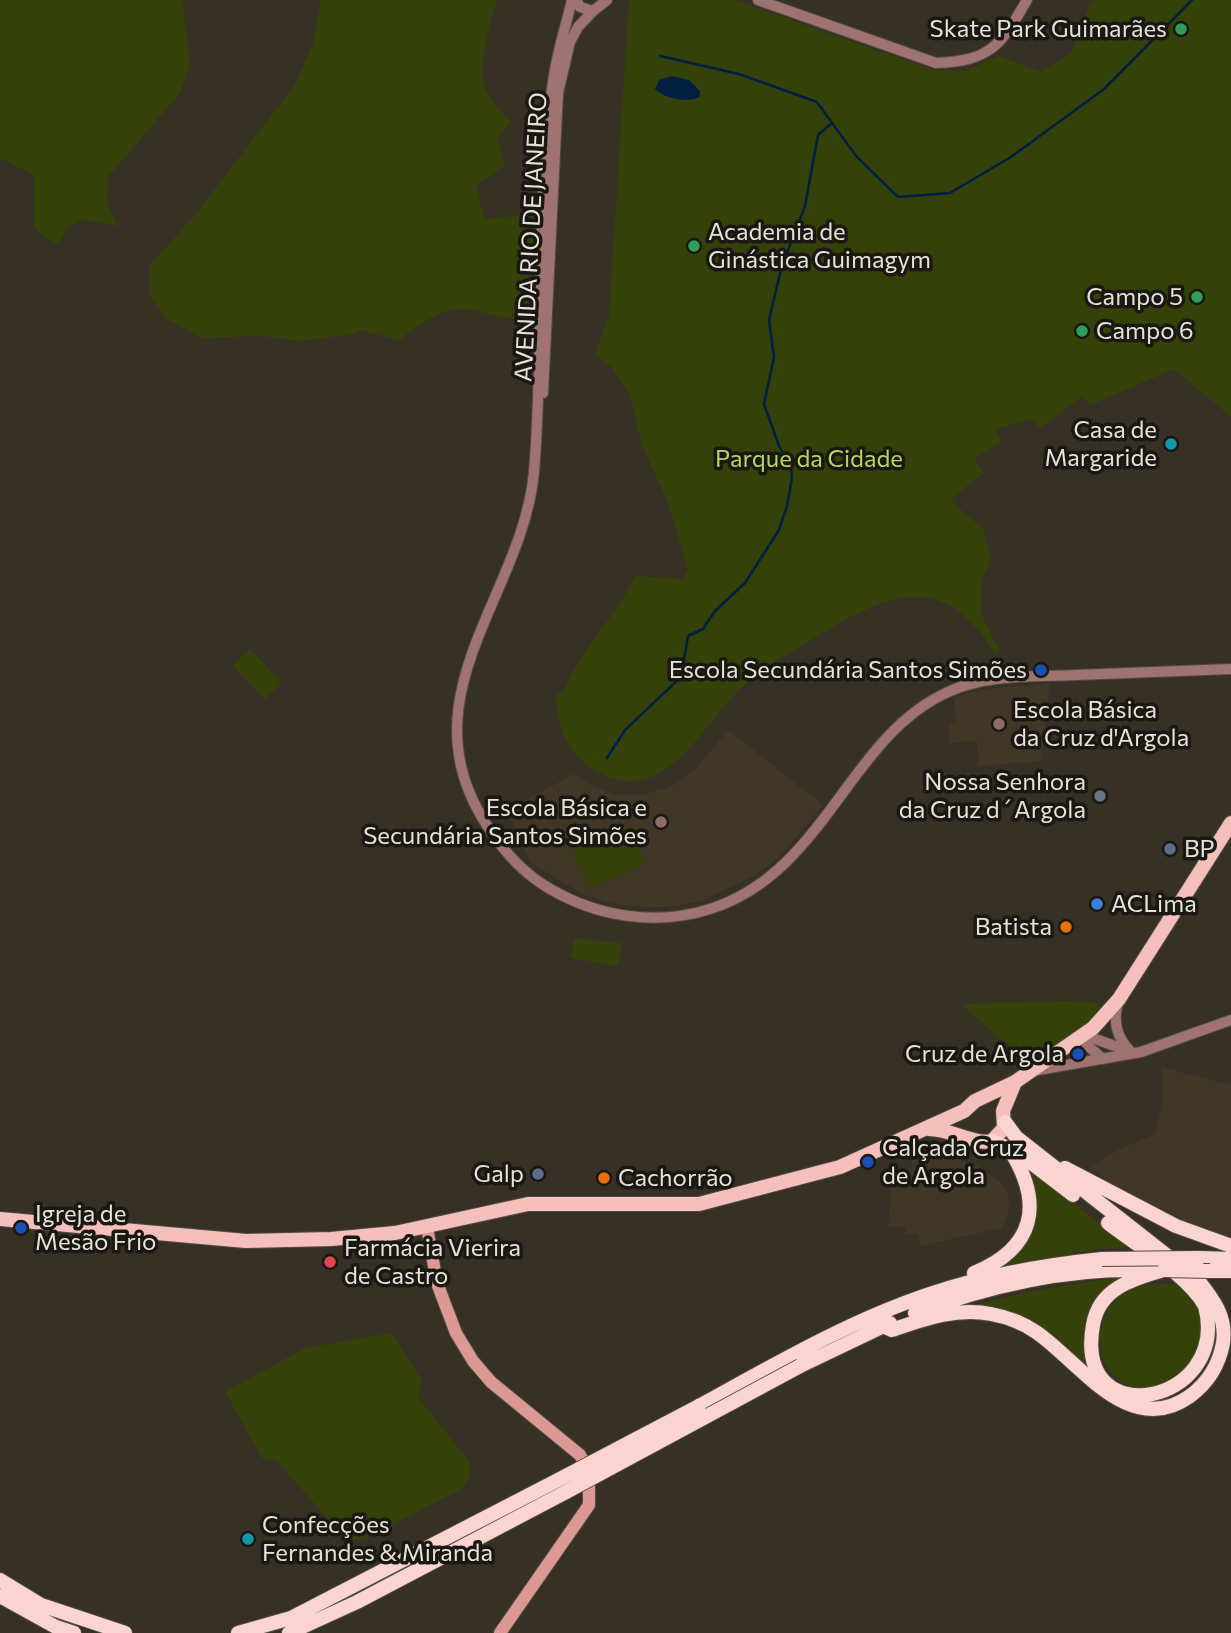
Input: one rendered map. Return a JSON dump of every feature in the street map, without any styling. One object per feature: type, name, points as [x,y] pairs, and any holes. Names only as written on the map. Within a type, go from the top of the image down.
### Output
[{"type":"highway","points":[[935,1305],[1016,1321],[1037,1333],[1101,1390],[1136,1406],[1153,1408],[1185,1399],[1202,1388],[1213,1372],[1224,1335],[1221,1315],[1214,1299],[1198,1280],[1016,1137],[1004,1117]]},
{"type":"highway","points":[[992,1141],[1010,1149],[1190,1287],[1204,1304],[1210,1319],[1211,1353],[1195,1381],[1167,1395],[1137,1396],[1121,1389],[1099,1368],[1092,1352],[1094,1318],[1102,1300],[1134,1274]]},
{"type":"highway","points":[[935,1305],[939,1283],[971,1274],[1004,1258],[1025,1231],[1030,1212],[1030,1189],[1010,1149]]},
{"type":"highway","points":[[1041,1155],[1176,1226],[1231,1246]]},
{"type":"highway","points":[[238,1633],[291,1618],[883,1326],[892,1330],[935,1305],[1018,1270],[1102,1259],[1231,1259]]},
{"type":"highway","points":[[289,1633],[357,1602],[794,1355],[876,1314],[935,1305],[1018,1284],[1164,1270],[1231,1271]]},
{"type":"highway","points":[[0,1580],[41,1605],[125,1633]]},
{"type":"highway","points":[[0,1596],[45,1622],[74,1633]]},
{"type":"main road","points":[[968,1136],[963,1129],[964,1111],[968,1105],[1015,1082],[1084,1035],[1119,999],[1231,823]]},
{"type":"main road","points":[[924,1129],[943,1129],[984,1143],[992,1141],[1001,1133],[1015,1082]]},
{"type":"main road","points":[[982,1099],[998,1105],[1004,1117]]},
{"type":"main road","points":[[0,1219],[246,1241],[331,1239],[427,1227],[528,1204],[699,1204],[840,1167],[964,1111]]},
{"type":"main road","points":[[427,1227],[437,1283],[456,1333],[473,1361],[491,1382],[580,1455],[589,1473],[589,1505],[500,1633]]},
{"type":"street","points":[[574,0],[580,7],[593,12]]},
{"type":"street","points":[[574,0],[551,97],[534,473],[514,553],[469,656],[457,715],[463,775],[477,810],[519,867],[572,902],[605,912],[642,918],[676,917],[709,910],[758,887],[806,843],[896,729],[948,692],[979,683],[1027,677],[1231,669]]},
{"type":"street","name":"AVENIDA RIO DE JANEIRO","points":[[534,473],[545,364],[558,93],[570,42],[578,27],[607,0]]},
{"type":"street","points":[[758,0],[936,63],[964,62],[992,49],[1007,34],[1027,0]]},
{"type":"street","points":[[1119,999],[1115,1023],[1118,1034],[1131,1052]]},
{"type":"street","points":[[1032,1071],[1156,1048],[1231,1020]]},
{"type":"street","points":[[1084,1035],[1131,1052]]},
{"type":"street","points":[[1084,1035],[1087,1045],[1103,1059]]},
{"type":"shaded area","name":"Escola Básica da Cruz d'Argola","points":[[1050,683],[1041,761],[978,766],[977,741],[950,743],[949,725],[956,721],[954,697],[985,689]]},
{"type":"shaded area","name":"Escola Básica e Secundária Santos Simões","points":[[728,730],[823,805],[780,856],[756,875],[701,901],[671,907],[641,907],[610,903],[582,894],[530,862],[508,810],[574,774],[590,785],[615,794],[643,795],[670,787],[693,772]]},
{"type":"shaded area","points":[[1161,1067],[1231,1085],[1231,1238],[1219,1236],[1104,1182],[1090,1167],[1122,1148],[1155,1134],[1163,1096]]},
{"type":"shaded area","points":[[942,1138],[967,1143],[961,1161],[980,1167],[999,1181],[1008,1192],[1009,1211],[1002,1228],[920,1246],[918,1234],[905,1234],[906,1227],[888,1226],[891,1186],[895,1184],[901,1171],[913,1166],[911,1161],[923,1152],[920,1146]]},
{"type":"green space","points":[[0,0],[182,0],[190,64],[180,93],[108,177],[107,202],[117,226],[81,219],[68,227],[57,245],[34,228],[34,175],[0,158]]},
{"type":"green space","points":[[321,0],[497,0],[484,53],[482,74],[491,99],[511,122],[497,139],[505,165],[476,186],[484,219],[535,214],[527,313],[511,318],[457,309],[426,321],[399,340],[360,330],[353,334],[300,341],[261,336],[202,338],[167,319],[150,297],[150,265],[194,216],[295,85],[313,44]]},
{"type":"green space","name":"Parque da Cidade","points":[[629,0],[734,0],[933,70],[966,71],[998,56],[1041,72],[1071,54],[1089,5],[1096,0],[1231,0],[1231,417],[1174,369],[1090,405],[1083,396],[1040,428],[1032,419],[995,429],[1001,442],[974,459],[984,472],[950,500],[983,529],[991,558],[982,581],[981,614],[1000,651],[996,655],[976,627],[955,609],[935,599],[913,597],[891,600],[842,622],[758,673],[726,704],[677,760],[658,774],[638,781],[615,779],[581,760],[568,744],[560,725],[556,693],[564,692],[579,662],[635,576],[683,579],[688,570],[668,502],[642,446],[630,395],[611,367],[595,355],[609,315]]},
{"type":"green space","points":[[250,649],[282,683],[265,699],[233,666]]},
{"type":"green space","points":[[627,825],[645,863],[590,889],[572,851]]},
{"type":"green space","points":[[574,938],[622,943],[618,966],[571,958]]},
{"type":"green space","points":[[1069,1001],[1095,1003],[1105,1009],[1036,1065],[998,1037],[962,1004]]},
{"type":"green space","points":[[1030,1170],[1130,1247],[1096,1249],[1003,1266],[1023,1245],[1034,1223],[1037,1199]]},
{"type":"green space","points":[[1128,1277],[1100,1304],[1086,1326],[1088,1350],[1109,1385],[1073,1358],[981,1309],[982,1303],[1018,1294]]},
{"type":"green space","points":[[1151,1284],[1178,1284],[1198,1307],[1207,1348],[1177,1385],[1139,1389],[1124,1383],[1112,1374],[1104,1361],[1100,1346],[1105,1316],[1113,1303],[1131,1289]]},
{"type":"green space","points":[[392,1333],[422,1381],[417,1396],[470,1463],[469,1479],[462,1489],[358,1540],[344,1537],[277,1461],[262,1458],[225,1392],[305,1348]]},
{"type":"water","points":[[672,76],[689,80],[700,91],[700,97],[677,99],[655,89],[659,80]]},
{"type":"waterway","points":[[607,758],[625,730],[681,677],[688,636],[703,629],[715,611],[745,583],[779,530],[792,478],[791,467],[779,446],[764,404],[774,357],[769,320],[781,269],[805,206],[818,135],[832,123],[857,157],[898,197],[950,193],[1011,157],[1104,89],[1192,0]]},
{"type":"waterway","points":[[660,56],[739,74],[817,102],[832,123]]},
{"type":"place","name":"Skate Park Guimarães","points":[[1181,29]]},
{"type":"place","name":"Academia de Ginástica Guimagym","points":[[694,246]]},
{"type":"place","name":"Campo 5","points":[[1197,297]]},
{"type":"place","name":"Campo 6","points":[[1082,331]]},
{"type":"place","name":"Casa de Margaride","points":[[1171,444]]},
{"type":"place","name":"Escola Secundária Santos Simões","points":[[1041,670]]},
{"type":"place","name":"Escola Básica da Cruz d'Argola","points":[[999,724]]},
{"type":"place","name":"Nossa Senhora da Cruz d´Argola","points":[[1100,796]]},
{"type":"place","name":"Escola Básica e Secundária Santos Simões","points":[[661,822]]},
{"type":"place","name":"BP","points":[[1170,849]]},
{"type":"place","name":"ACLima","points":[[1097,904]]},
{"type":"place","name":"Batista","points":[[1066,927]]},
{"type":"place","name":"Cruz de Argola","points":[[1078,1054]]},
{"type":"place","name":"Calçada Cruz de Argola","points":[[868,1162]]},
{"type":"place","name":"Galp","points":[[538,1174]]},
{"type":"place","name":"Cachorrão","points":[[604,1178]]},
{"type":"place","name":"Igreja de Mesão Frio","points":[[21,1228]]},
{"type":"place","name":"Farmácia Vierira de Castro","points":[[330,1262]]},
{"type":"place","name":"Confecções Fernandes & Miranda","points":[[248,1539]]}]
